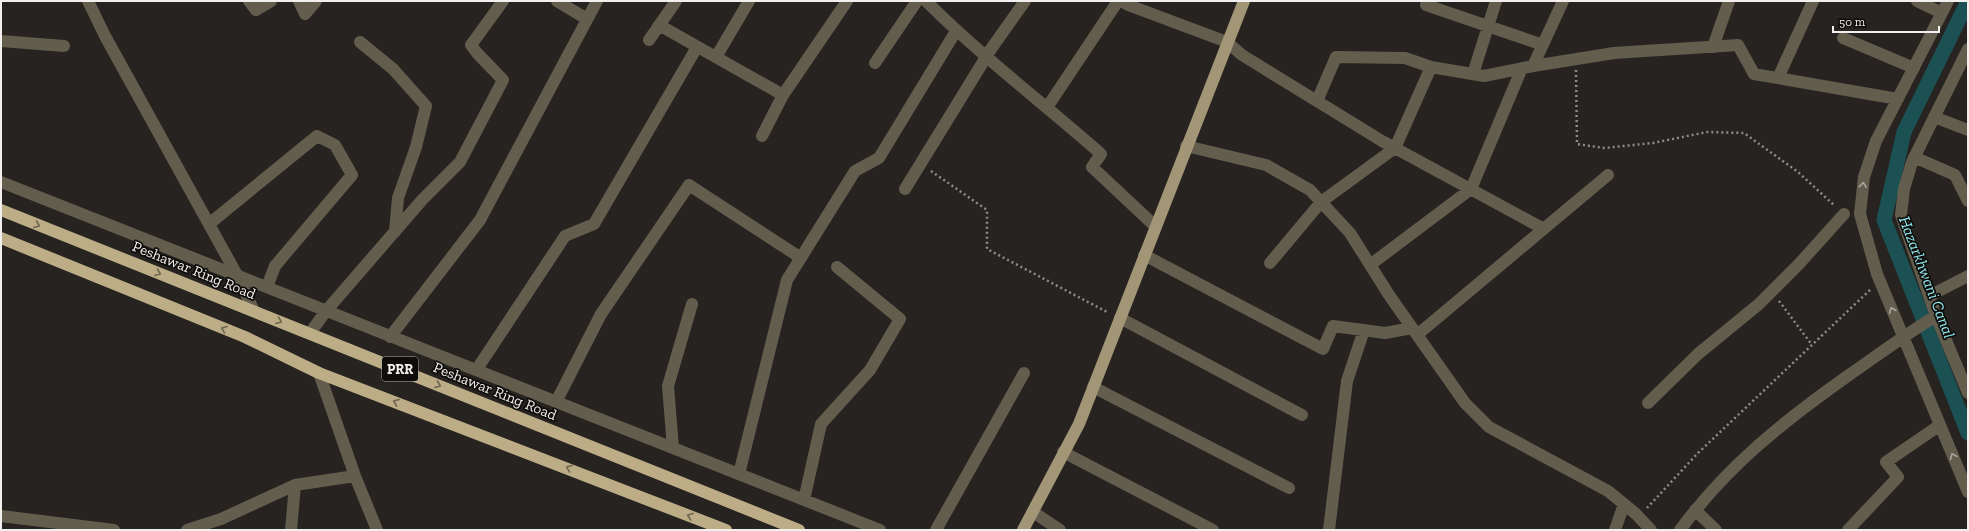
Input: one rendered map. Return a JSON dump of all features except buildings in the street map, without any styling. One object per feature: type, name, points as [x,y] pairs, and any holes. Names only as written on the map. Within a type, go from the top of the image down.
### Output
[{"type":"highway","name":"Peshawar Ring Road","points":[[1,210],[799,530]]},
{"type":"highway","name":"PRR","points":[[1,238],[245,337],[319,373],[726,530]]},
{"type":"main road","points":[[1023,530],[1079,424],[1186,146],[1244,1]]},
{"type":"street","points":[[88,1],[105,36],[237,275],[254,311]]},
{"type":"street","points":[[249,1],[256,10],[271,1]]},
{"type":"street","points":[[299,1],[305,14],[316,1]]},
{"type":"street","points":[[310,333],[326,312],[395,232],[460,162],[503,80],[476,53],[471,44],[503,1]]},
{"type":"street","points":[[557,1],[587,19]]},
{"type":"street","points":[[390,337],[480,220],[596,1]]},
{"type":"street","points":[[649,40],[676,1]]},
{"type":"street","points":[[716,58],[749,1]]},
{"type":"street","points":[[762,136],[783,95],[847,1]]},
{"type":"street","points":[[875,63],[917,1]]},
{"type":"street","points":[[926,1],[956,31],[1048,106],[1102,154],[1092,167],[1155,226]]},
{"type":"street","points":[[905,189],[986,57],[1025,1]]},
{"type":"street","points":[[1048,106],[1118,1]]},
{"type":"street","points":[[1122,1],[1128,5],[1227,42],[1242,55],[1395,148],[1544,229]]},
{"type":"street","points":[[1428,1],[1426,5],[1543,45]]},
{"type":"street","points":[[1473,74],[1496,1]]},
{"type":"street","points":[[1370,265],[1471,189],[1528,67],[1543,45],[1563,1]]},
{"type":"street","points":[[1713,47],[1729,1]]},
{"type":"street","points":[[1778,78],[1813,1]]},
{"type":"street","points":[[1917,1],[1942,13]]},
{"type":"street","points":[[1948,1],[1876,140],[1864,177],[1860,214],[1880,281],[1968,492]]},
{"type":"street","points":[[659,26],[783,95]]},
{"type":"street","points":[[739,474],[787,280],[855,171],[879,158],[956,31]]},
{"type":"street","points":[[1843,38],[1914,68]]},
{"type":"street","points":[[1,41],[64,46]]},
{"type":"street","points":[[360,42],[393,69],[426,106],[416,147],[398,198],[395,232]]},
{"type":"street","points":[[1317,101],[1336,57],[1405,58],[1431,67],[1484,76],[1614,53],[1738,45],[1754,74],[1898,99]]},
{"type":"street","points":[[477,369],[565,236],[594,224],[697,47]]},
{"type":"street","points":[[1968,49],[1964,64],[1934,117],[1914,157],[1904,189],[1901,215],[1936,316],[1968,393]]},
{"type":"street","points":[[1270,263],[1321,202],[1395,148],[1431,67]]},
{"type":"street","points":[[1934,117],[1968,130]]},
{"type":"street","points":[[209,224],[317,136],[335,145],[352,175],[275,266],[267,288]]},
{"type":"street","points":[[1186,146],[1266,165],[1310,190],[1350,233],[1370,265],[1465,403],[1489,427],[1608,491],[1651,530]]},
{"type":"street","points":[[1914,157],[1955,175],[1968,201]]},
{"type":"street","points":[[1144,255],[1323,349],[1333,326],[1385,333],[1415,331],[1544,229],[1608,175]]},
{"type":"street","points":[[1,182],[237,275],[326,312],[477,369],[556,402],[880,530]]},
{"type":"street","points":[[556,402],[601,314],[689,185],[801,258]]},
{"type":"street","points":[[1648,403],[1698,354],[1759,304],[1844,214]]},
{"type":"street","points":[[804,500],[821,424],[870,370],[900,318],[837,267]]},
{"type":"street","points":[[1929,296],[1968,276]]},
{"type":"street","points":[[673,448],[668,386],[692,304]]},
{"type":"street","points":[[1680,530],[1723,477],[1793,415],[1904,336],[1936,316]]},
{"type":"street","points":[[1120,318],[1302,415]]},
{"type":"street","points":[[1329,530],[1347,380],[1364,330]]},
{"type":"street","points":[[319,373],[374,527]]},
{"type":"street","points":[[936,530],[1024,373]]},
{"type":"street","points":[[1093,387],[1289,488]]},
{"type":"street","points":[[1848,530],[1898,477],[1886,462],[1940,425]]},
{"type":"street","points":[[1063,452],[1213,530]]},
{"type":"street","points":[[187,530],[220,525],[295,485],[355,476]]},
{"type":"street","points":[[291,530],[295,485]]},
{"type":"street","points":[[1615,530],[1624,504]]},
{"type":"street","points":[[1695,510],[1716,530]]},
{"type":"street","points":[[1033,512],[1060,530]]},
{"type":"street","points":[[1,516],[114,530]]},
{"type":"path","points":[[1575,59],[1577,144],[1604,148],[1653,143],[1707,132],[1744,133],[1798,172],[1844,214]]},
{"type":"path","points":[[920,164],[987,210],[987,249],[1120,318]]},
{"type":"path","points":[[1639,518],[1698,453],[1880,281]]},
{"type":"path","points":[[1772,291],[1812,345]]},
{"type":"waterway","name":"Hazarkhwani Canal","points":[[1968,1],[1904,132],[1884,220],[1968,433]]}]
